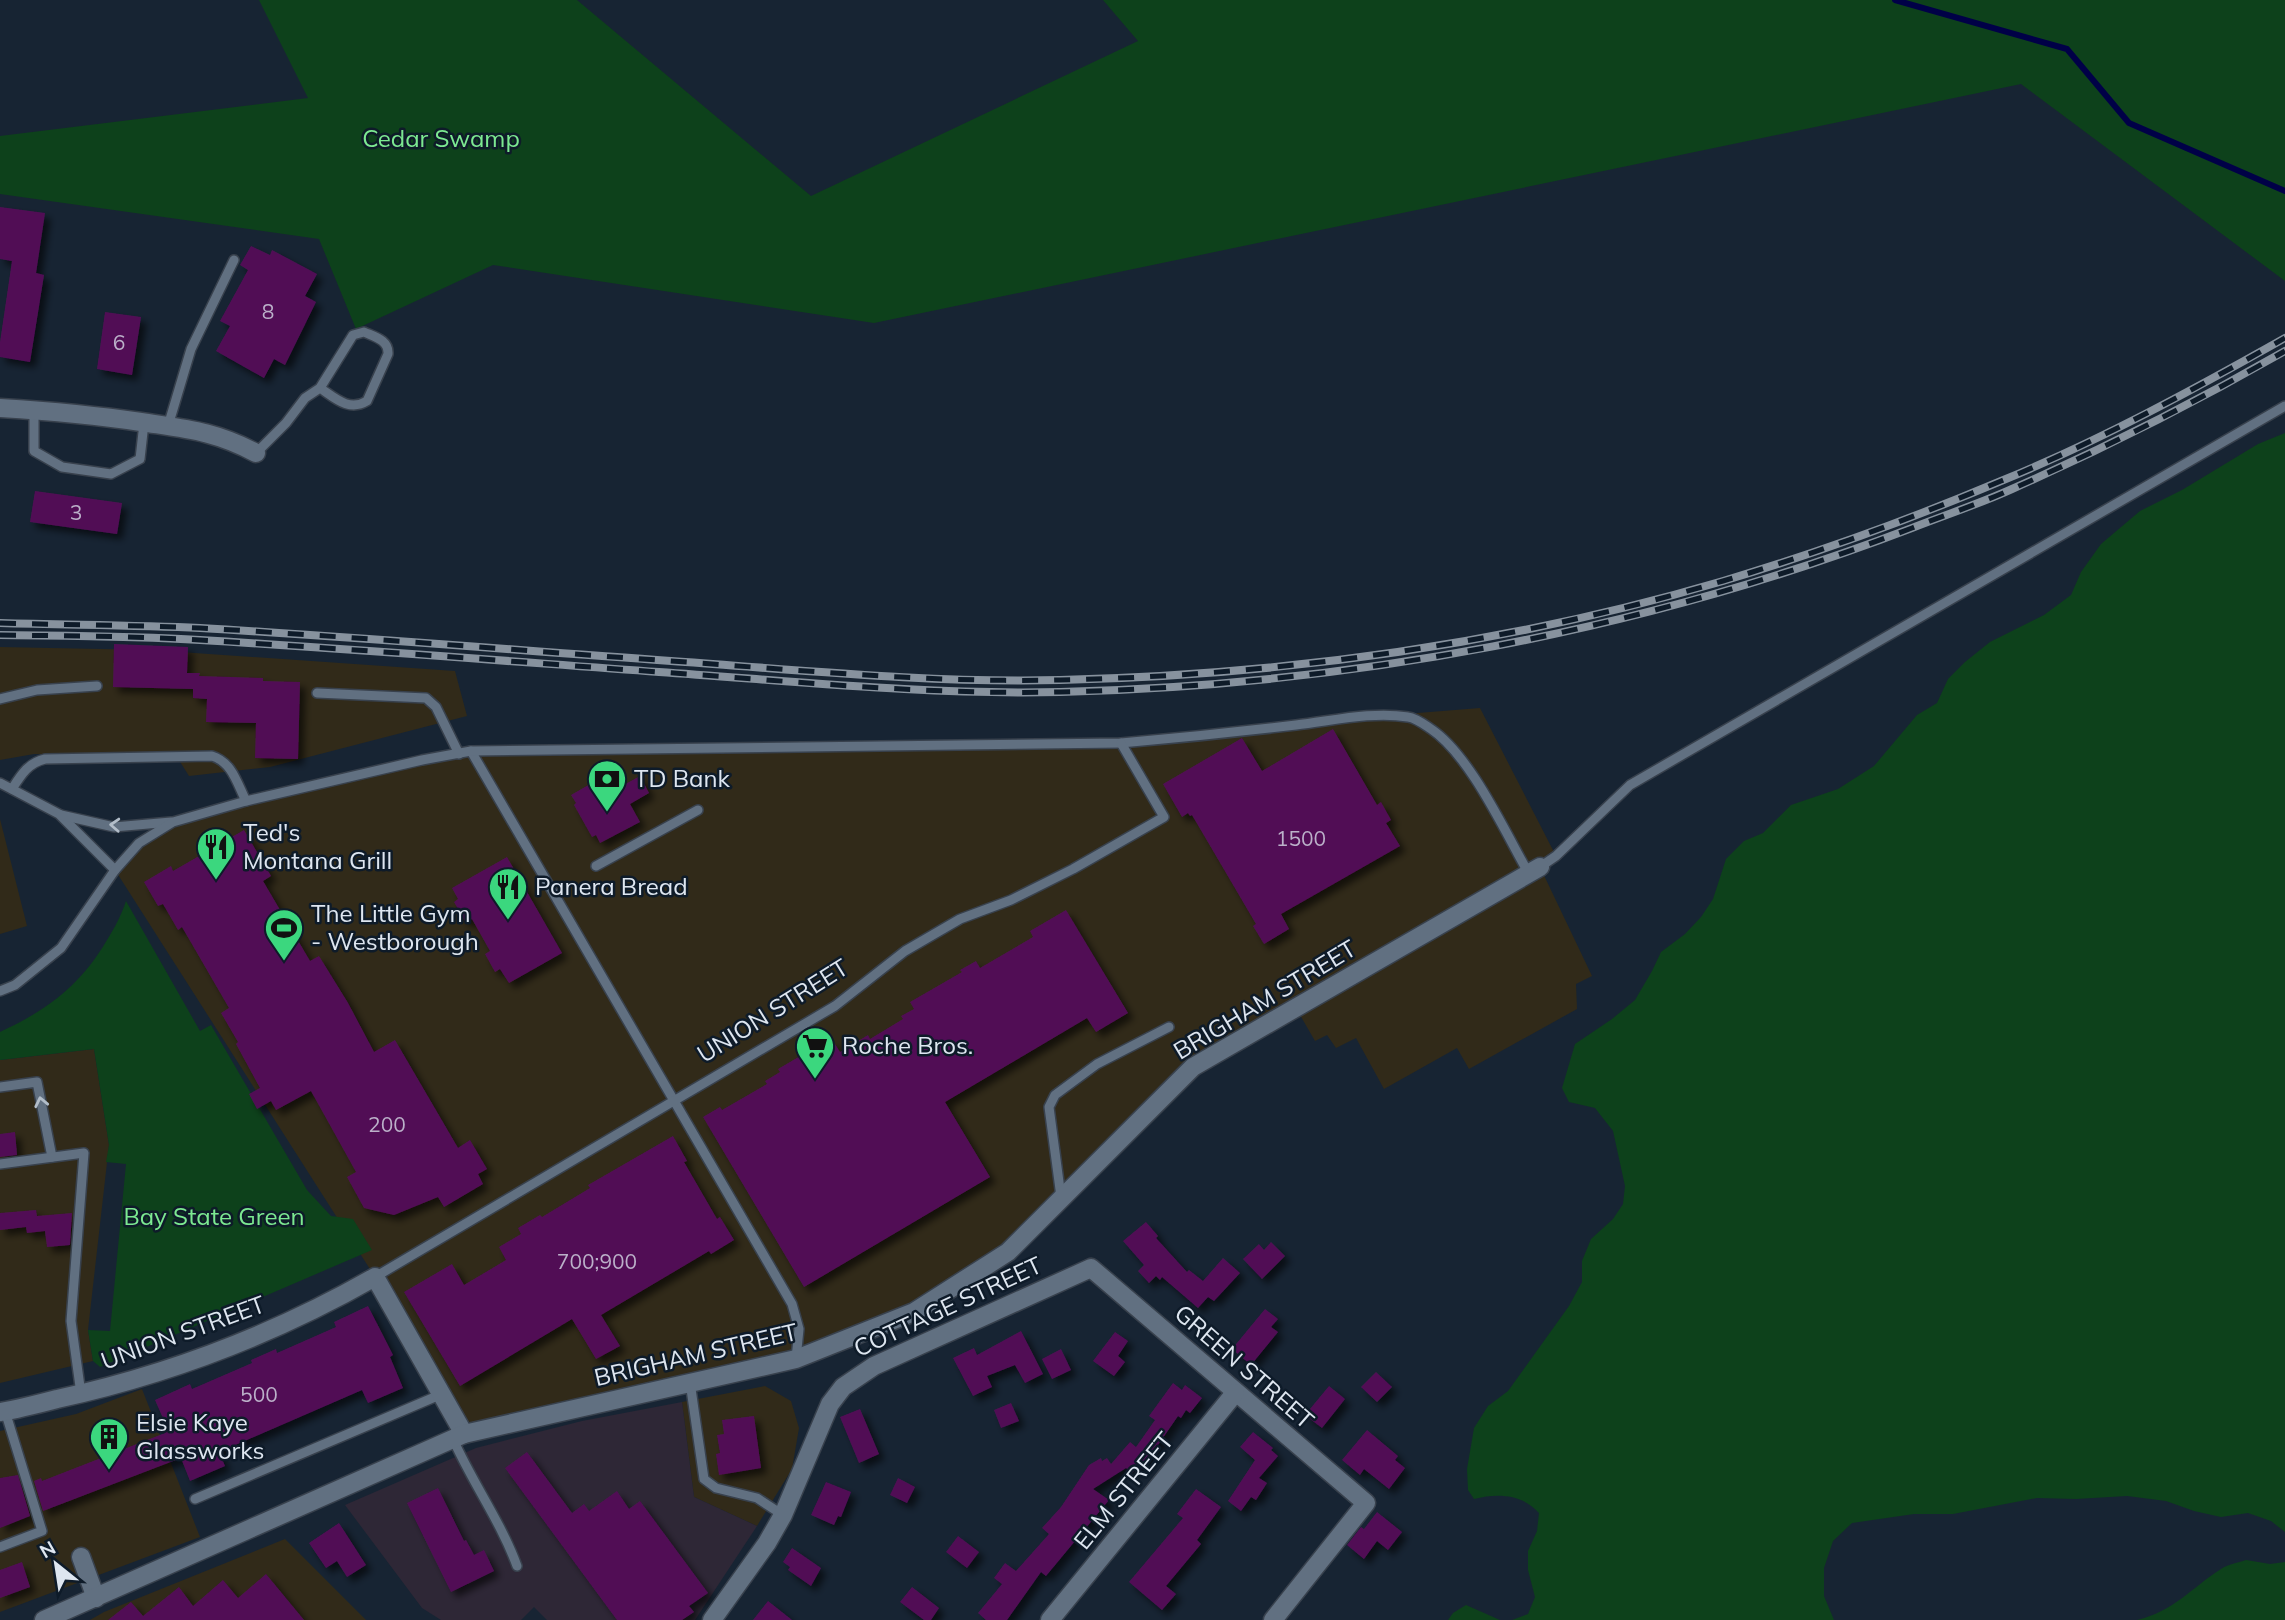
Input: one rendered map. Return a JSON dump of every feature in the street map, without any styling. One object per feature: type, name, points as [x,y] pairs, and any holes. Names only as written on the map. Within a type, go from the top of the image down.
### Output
[{"type":"street","points":[[0,408],[76,413],[204,431],[230,439],[256,453]]},
{"type":"street","name":"BRIGHAM STREET","points":[[44,1620],[459,1436],[796,1359],[914,1312],[1008,1252],[1193,1067],[1535,870]]},
{"type":"street","name":"GREEN STREET","points":[[1091,1268],[1366,1503],[1273,1620]]},
{"type":"street","name":"COTTAGE STREET","points":[[712,1620],[783,1515],[830,1405],[835,1396],[852,1380],[874,1366],[1091,1268]]},
{"type":"street","points":[[375,1278],[442,1394],[459,1436]]},
{"type":"street","name":"UNION STREET","points":[[3,1412],[116,1385],[210,1353],[329,1302],[375,1278]]},
{"type":"street","name":"ELM STREET","points":[[1050,1620],[1235,1393]]},
{"type":"street","points":[[81,1557],[96,1598]]},
{"type":"lane","points":[[168,426],[191,349],[234,260]]},
{"type":"lane","points":[[256,453],[286,424],[304,398],[320,388],[352,335],[363,332],[385,342],[388,354],[367,401],[355,406],[344,404],[320,388]]},
{"type":"lane","points":[[0,783],[59,814],[114,827],[173,822],[246,801],[411,762],[471,751],[1121,743],[1208,736],[1355,718],[1411,717],[1432,729],[1459,755],[1535,870],[1556,856],[1630,785],[2285,406]]},
{"type":"lane","points":[[34,410],[34,451],[62,467],[111,474],[140,459],[144,423]]},
{"type":"lane","points":[[0,699],[37,690],[97,686]]},
{"type":"lane","points":[[317,693],[426,698],[436,707],[459,754]]},
{"type":"lane","name":"UNION STREET","points":[[375,1278],[835,1006],[905,951],[960,919],[1011,900],[1073,869],[1164,817],[1121,743]]},
{"type":"lane","points":[[471,751],[792,1304],[799,1329],[796,1359]]},
{"type":"lane","points":[[12,789],[26,769],[35,761],[45,759],[212,756],[227,764],[246,801]]},
{"type":"lane","points":[[596,866],[698,810]]},
{"type":"lane","points":[[59,814],[115,870]]},
{"type":"lane","points":[[0,991],[15,985],[61,948],[115,870],[139,843],[173,822]]},
{"type":"lane","points":[[1062,1198],[1050,1102],[1055,1095],[1097,1064],[1169,1027]]},
{"type":"lane","points":[[0,1087],[37,1082],[52,1157]]},
{"type":"lane","points":[[0,1164],[84,1153],[71,1321],[81,1394]]},
{"type":"lane","points":[[690,1382],[704,1479],[716,1488],[757,1498],[783,1515]]},
{"type":"lane","points":[[195,1499],[442,1394]]},
{"type":"lane","points":[[0,1547],[42,1531],[3,1412]]},
{"type":"lane","points":[[459,1436],[466,1467],[509,1545],[517,1566]]},
{"type":"shaded area","points":[[0,647],[151,650],[455,671],[467,716],[270,767],[189,776],[177,757],[34,754],[0,760]]},
{"type":"shaded area","points":[[1480,708],[1556,856],[1540,867],[1592,976],[1576,984],[1577,1009],[1469,1069],[1457,1048],[1384,1089],[1356,1038],[1336,1048],[1327,1035],[1315,1041],[1296,1008],[1193,1067],[1008,1252],[914,1312],[796,1359],[464,1434],[375,1277],[115,870],[139,843],[173,822],[471,751],[1121,743],[1355,718]]},
{"type":"shaded area","points":[[0,819],[27,926],[0,934]]},
{"type":"shaded area","points":[[94,1049],[109,1145],[88,1330],[93,1361],[0,1383],[0,1060]]},
{"type":"shaded area","points":[[765,1386],[791,1401],[799,1428],[792,1469],[757,1526],[694,1497],[682,1402]]},
{"type":"shaded area","points":[[142,1389],[200,1537],[0,1612],[0,1431],[76,1414]]},
{"type":"shaded area","points":[[682,1402],[694,1497],[757,1526],[695,1620],[547,1620],[534,1607],[521,1620],[441,1620],[422,1608],[345,1505],[476,1448],[582,1421]]},
{"type":"shaded area","points":[[285,1539],[366,1620],[90,1620],[104,1612]]},
{"type":"green space","name":"Cedar Swamp","points":[[259,0],[577,0],[811,196],[1138,41],[1103,0],[2285,0],[2285,281],[2021,84],[874,323],[493,265],[356,329],[319,239],[0,194],[0,136],[308,98]]},
{"type":"green space","points":[[2285,433],[2285,1532],[2271,1521],[2248,1513],[2221,1517],[2166,1501],[2127,1496],[2037,1498],[1953,1514],[1914,1514],[1852,1523],[1833,1541],[1824,1568],[1824,1596],[1834,1620],[1512,1620],[1528,1614],[1535,1597],[1528,1570],[1528,1551],[1537,1531],[1539,1513],[1525,1502],[1509,1497],[1474,1499],[1468,1490],[1467,1469],[1474,1428],[1488,1406],[1508,1391],[1569,1306],[1582,1282],[1582,1261],[1591,1239],[1613,1219],[1623,1204],[1625,1186],[1613,1131],[1595,1108],[1569,1102],[1562,1088],[1575,1044],[1635,1000],[1661,952],[1685,934],[1701,917],[1713,899],[1726,859],[1744,841],[1763,833],[1791,805],[1838,789],[1874,766],[1917,715],[1937,703],[1948,679],[1965,662],[1990,642],[2044,615],[2071,595],[2081,572],[2101,544],[2140,511],[2182,490],[2258,444]]},
{"type":"green space","name":"Bay State Green","points":[[126,901],[200,1031],[211,1025],[307,1190],[331,1216],[353,1219],[372,1250],[100,1367],[93,1361],[88,1330],[110,1331],[126,1164],[106,1162],[109,1145],[94,1049],[0,1060],[0,1032],[33,1015],[74,984],[97,956],[118,921]]},
{"type":"green space","points":[[2246,1560],[2270,1564],[2285,1562],[2285,1620],[2137,1620],[2172,1605],[2224,1567]]},
{"type":"green space","points":[[1466,1605],[1500,1620],[1448,1620],[1453,1613]]},
{"type":"building","points":[[0,207],[45,213],[36,273],[44,275],[30,362],[0,357],[12,261],[0,259]]},
{"type":"building","points":[[251,246],[270,255],[272,250],[317,274],[305,296],[316,302],[285,365],[274,359],[264,378],[216,351],[230,326],[220,321],[248,270],[240,265]]},
{"type":"building","points":[[105,312],[141,317],[132,375],[97,369]]},
{"type":"building","points":[[35,491],[122,503],[117,534],[30,522]]},
{"type":"building","points":[[114,644],[188,647],[187,673],[200,673],[199,676],[300,682],[298,759],[255,758],[256,723],[206,722],[207,699],[193,698],[193,689],[113,687]]},
{"type":"building","points":[[1333,729],[1377,805],[1381,802],[1391,820],[1386,823],[1400,846],[1281,914],[1289,929],[1264,944],[1253,926],[1256,924],[1192,815],[1188,813],[1182,817],[1163,784],[1242,738],[1262,771]]},
{"type":"building","name":"TD Bank","points":[[611,772],[620,787],[640,776],[649,793],[630,804],[640,822],[600,843],[596,835],[592,837],[571,795]]},
{"type":"building","points":[[244,830],[271,876],[263,881],[310,961],[319,956],[374,1052],[395,1040],[458,1148],[470,1140],[487,1169],[478,1174],[483,1184],[444,1207],[438,1197],[394,1215],[364,1208],[347,1177],[356,1172],[311,1091],[276,1110],[271,1101],[257,1109],[249,1094],[260,1088],[221,1013],[229,1008],[182,927],[178,930],[163,904],[158,906],[144,882],[171,866],[173,871]]},
{"type":"building","name":"Panera Bread","points":[[507,857],[562,953],[509,983],[500,969],[495,972],[485,954],[490,951],[472,919],[466,923],[454,902],[458,899],[452,888]]},
{"type":"building","points":[[1066,910],[1128,1013],[1096,1032],[1087,1018],[945,1102],[990,1177],[804,1287],[703,1117],[720,1107],[722,1110],[767,1084],[765,1081],[780,1072],[778,1069],[819,1045],[821,1049],[833,1041],[840,1052],[868,1035],[870,1039],[914,1009],[910,1002],[976,961],[980,968],[1033,937],[1030,931]]},
{"type":"building","points":[[15,1132],[17,1155],[0,1157],[0,1134]]},
{"type":"building","points":[[673,1136],[687,1161],[684,1162],[717,1219],[720,1217],[734,1240],[711,1254],[709,1251],[601,1315],[620,1346],[596,1359],[572,1319],[460,1386],[404,1292],[452,1264],[464,1285],[506,1260],[499,1247],[521,1234],[518,1228],[540,1215],[542,1217],[590,1188],[588,1185]]},
{"type":"building","points":[[36,1210],[37,1216],[72,1213],[70,1245],[47,1247],[45,1231],[27,1233],[26,1227],[0,1230],[0,1213]]},
{"type":"building","points":[[1146,1222],[1158,1236],[1156,1238],[1187,1272],[1189,1270],[1203,1281],[1223,1258],[1240,1273],[1214,1301],[1208,1297],[1198,1308],[1162,1277],[1160,1280],[1156,1276],[1149,1283],[1138,1271],[1144,1265],[1123,1241]]},
{"type":"building","points":[[1271,1242],[1285,1256],[1262,1279],[1243,1259],[1259,1244],[1264,1250]]},
{"type":"building","points":[[368,1306],[393,1355],[390,1357],[403,1388],[368,1403],[362,1390],[219,1452],[225,1466],[190,1481],[181,1458],[43,1511],[34,1481],[41,1478],[42,1481],[165,1433],[162,1427],[166,1425],[155,1400],[190,1384],[192,1389],[252,1363],[251,1360],[276,1349],[277,1353],[336,1327],[334,1322]]},
{"type":"building","points":[[1265,1309],[1278,1319],[1271,1327],[1278,1332],[1251,1365],[1232,1349]]},
{"type":"building","points":[[1021,1331],[1043,1374],[1025,1383],[1015,1365],[987,1376],[992,1387],[973,1396],[953,1358],[974,1348],[977,1355]]},
{"type":"building","points":[[1115,1332],[1128,1341],[1118,1356],[1125,1362],[1114,1376],[1093,1361]]},
{"type":"building","points":[[1061,1349],[1071,1370],[1052,1379],[1042,1359]]},
{"type":"building","points":[[1376,1372],[1392,1387],[1377,1402],[1361,1387]]},
{"type":"building","points":[[1173,1383],[1182,1390],[1185,1385],[1202,1398],[1190,1413],[1186,1410],[1181,1418],[1178,1416],[1140,1471],[1137,1468],[1132,1473],[1126,1468],[1093,1489],[1109,1500],[1046,1576],[1041,1572],[1007,1620],[986,1620],[978,1613],[1002,1584],[994,1578],[1005,1563],[1016,1571],[1049,1534],[1042,1528],[1061,1507],[1089,1465],[1101,1458],[1102,1461],[1107,1458],[1111,1464],[1130,1442],[1136,1447],[1155,1420],[1149,1416]]},
{"type":"building","points":[[1329,1386],[1345,1399],[1322,1428],[1305,1415]]},
{"type":"building","points":[[1011,1403],[1019,1421],[1001,1428],[994,1410]]},
{"type":"building","points":[[860,1409],[879,1454],[859,1463],[840,1417]]},
{"type":"building","points":[[754,1416],[761,1468],[719,1475],[717,1435],[724,1434],[722,1420]]},
{"type":"building","points":[[1367,1430],[1398,1456],[1395,1460],[1405,1468],[1389,1489],[1364,1469],[1360,1475],[1342,1460]]},
{"type":"building","points":[[1253,1432],[1273,1448],[1271,1450],[1278,1456],[1259,1478],[1267,1483],[1256,1500],[1251,1497],[1241,1511],[1228,1501],[1255,1460],[1240,1447]]},
{"type":"building","points":[[527,1452],[572,1513],[584,1504],[589,1511],[617,1491],[629,1509],[640,1501],[708,1593],[689,1606],[694,1612],[682,1620],[617,1620],[505,1468]]},
{"type":"building","points":[[18,1475],[30,1516],[0,1528],[0,1478]]},
{"type":"building","points":[[898,1478],[915,1487],[907,1503],[890,1495]]},
{"type":"building","points":[[826,1482],[851,1492],[841,1517],[838,1516],[834,1525],[811,1515]]},
{"type":"building","points":[[438,1488],[464,1541],[466,1540],[474,1555],[484,1550],[494,1571],[451,1592],[407,1503]]},
{"type":"building","points":[[1196,1489],[1221,1507],[1197,1540],[1201,1544],[1166,1586],[1176,1594],[1162,1610],[1129,1582],[1183,1518],[1177,1514]]},
{"type":"building","points":[[1377,1512],[1402,1532],[1388,1550],[1377,1541],[1364,1559],[1347,1545]]},
{"type":"building","points":[[339,1523],[366,1565],[347,1577],[337,1561],[326,1568],[309,1543]]},
{"type":"building","points":[[958,1536],[979,1552],[967,1568],[946,1552]]},
{"type":"building","points":[[792,1548],[821,1568],[811,1586],[788,1570],[790,1567],[783,1562]]},
{"type":"building","points":[[22,1562],[30,1587],[0,1598],[0,1570]]},
{"type":"building","points":[[266,1574],[304,1620],[108,1620],[131,1602],[143,1616],[179,1587],[193,1606],[223,1580],[238,1598]]},
{"type":"building","points":[[912,1587],[939,1608],[931,1620],[924,1620],[900,1602]]},
{"type":"building","points":[[768,1601],[792,1620],[753,1620]]},
{"type":"waterway","points":[[1895,0],[2067,49],[2129,123],[2285,191]]},
{"type":"railway","points":[[0,623],[200,628],[963,680],[1144,677],[1311,663],[1478,639],[1560,622],[1642,603],[1793,559],[1898,522],[2038,466],[2145,414],[2285,338]]},
{"type":"railway","points":[[0,635],[200,640],[859,687],[960,691],[1060,692],[1278,678],[1386,664],[1600,624],[1705,597],[1809,565],[1975,505],[2047,473],[2116,441],[2285,351]]},
{"type":"place","name":"TD Bank","points":[[607,813]]},
{"type":"place","name":"Ted's Montana Grill","points":[[216,881]]},
{"type":"place","name":"Panera Bread","points":[[508,921]]},
{"type":"place","name":"The Little Gym - Westborough","points":[[284,962]]},
{"type":"place","name":"Roche Bros.","points":[[815,1080]]},
{"type":"place","name":"Elsie Kaye Glassworks","points":[[109,1471]]}]
